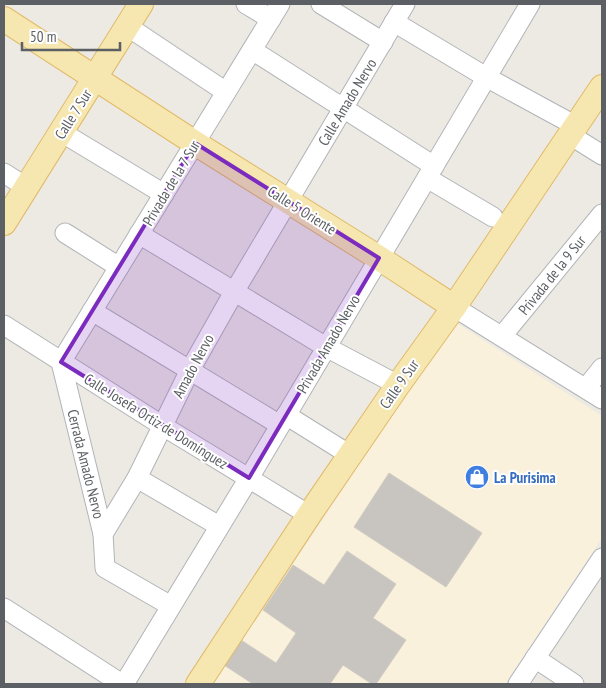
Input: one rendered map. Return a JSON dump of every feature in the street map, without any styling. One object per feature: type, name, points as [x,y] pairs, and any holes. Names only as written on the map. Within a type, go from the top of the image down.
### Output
[{"type":"main road","name":"Calle 7 Sur","points":[[4,223],[141,4]]},
{"type":"main road","name":"Calle 5 Oriente","points":[[4,19],[454,307]]},
{"type":"main road","name":"Calle 9 Sur","points":[[198,684],[309,515],[454,307],[602,86]]},
{"type":"street","points":[[246,4],[275,11]]},
{"type":"street","points":[[321,4],[383,42]]},
{"type":"street","name":"Calle Amado Nervo","points":[[288,200],[405,4]]},
{"type":"street","name":"Privada Amado Nervo","points":[[123,684],[249,478],[530,4]]},
{"type":"street","name":"Privada de la 7 Sur","points":[[61,362],[275,11]]},
{"type":"street","points":[[394,22],[573,130],[602,155]]},
{"type":"street","points":[[127,26],[226,92]]},
{"type":"street","points":[[252,50],[343,108],[493,217]]},
{"type":"street","points":[[61,132],[164,194]]},
{"type":"street","points":[[4,173],[26,188]]},
{"type":"street","name":"Amado Nervo","points":[[103,534],[137,478],[190,370],[288,200]]},
{"type":"street","name":"Privada de la 9 Sur","points":[[502,336],[602,214]]},
{"type":"street","points":[[65,233],[119,267]]},
{"type":"street","points":[[140,234],[326,347],[398,385]]},
{"type":"street","name":"Calle 5 Oriente","points":[[454,307],[602,399]]},
{"type":"street","points":[[92,311],[190,370],[350,455]]},
{"type":"street","name":"Calle Josefa Ortiz de Domínguez","points":[[4,325],[163,426],[309,515]]},
{"type":"street","name":"Cerrada Amado Nervo","points":[[61,362],[103,534],[105,568],[171,606]]},
{"type":"street","points":[[586,388],[602,368]]},
{"type":"street","points":[[137,478],[219,526]]},
{"type":"street","points":[[518,684],[602,558]]},
{"type":"street","points":[[4,608],[123,684]]},
{"type":"street","points":[[535,658],[574,684]]},
{"type":"highlighted area","points":[[195,143],[379,258],[249,478],[61,362]]},
{"type":"shaded area","name":"La Purisima","points":[[455,322],[602,416],[602,538],[505,684],[212,684]]},
{"type":"building","points":[[389,473],[482,533],[446,587],[354,527]]},
{"type":"building","points":[[347,551],[396,584],[373,618],[406,640],[376,684],[372,684],[343,665],[330,684],[253,684],[224,665],[241,640],[276,663],[296,633],[263,610],[293,565],[324,585]]},
{"type":"place","name":"La Purisima","points":[[477,477]]}]
